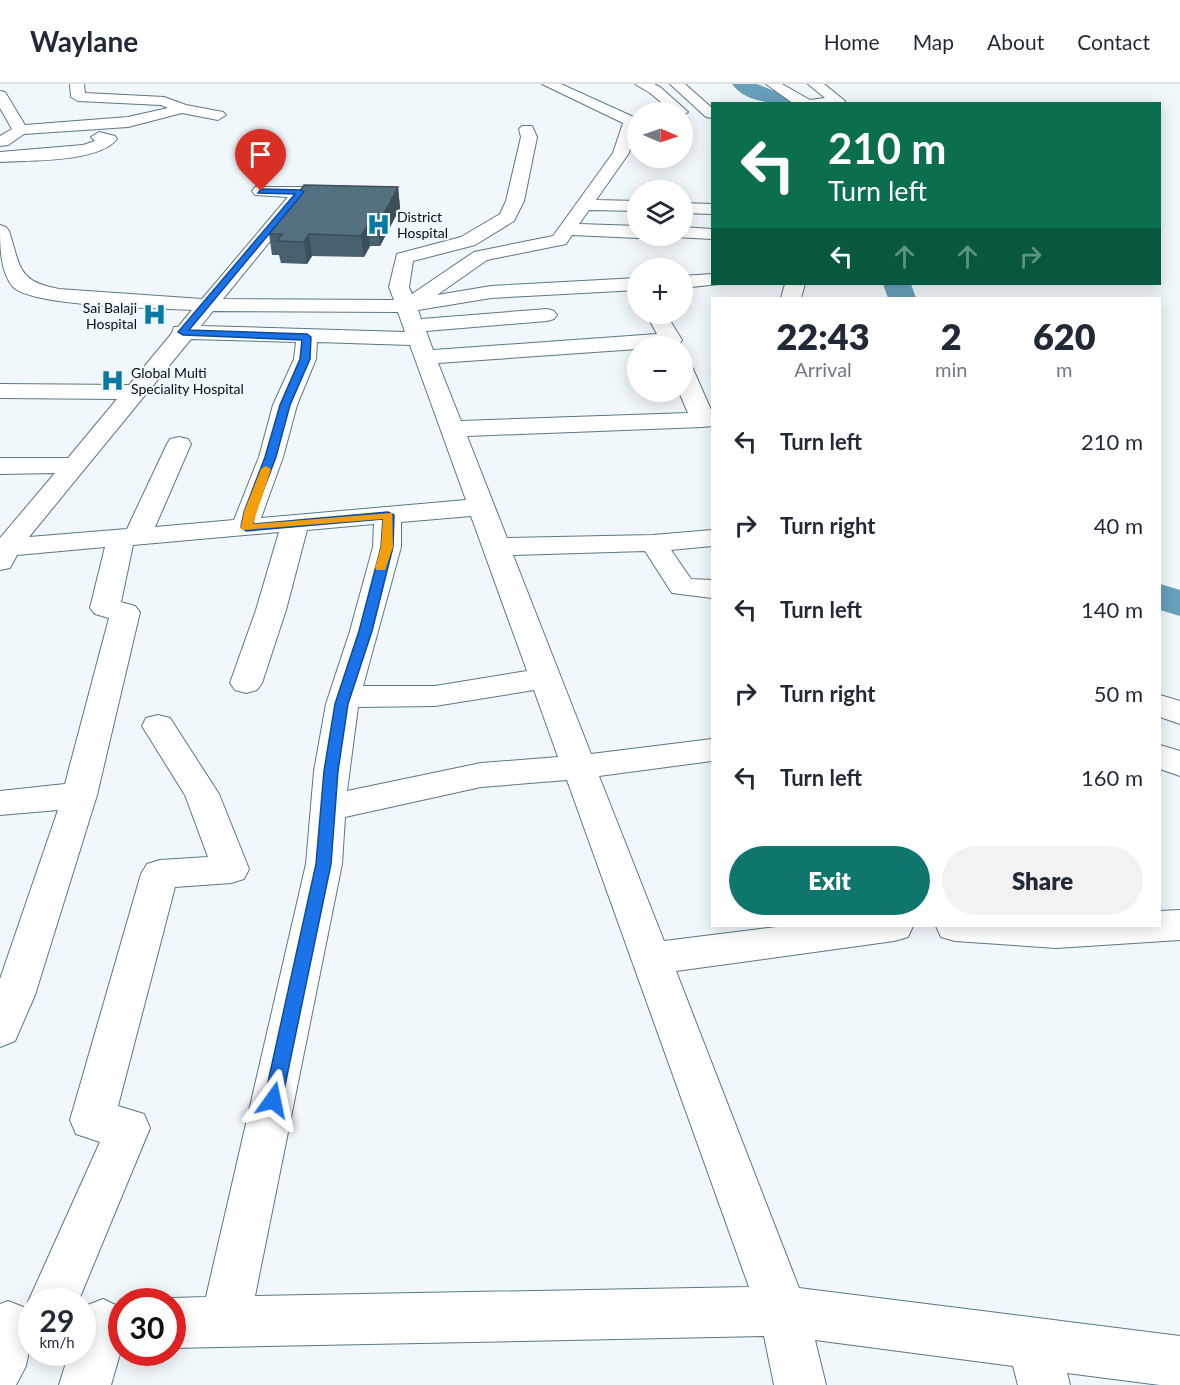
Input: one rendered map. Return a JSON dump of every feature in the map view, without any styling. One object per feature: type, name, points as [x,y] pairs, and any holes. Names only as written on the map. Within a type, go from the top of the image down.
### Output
[{"type":"street","points":[[140,84],[134,88],[77,85],[78,97],[164,101],[182,109],[218,115]]},
{"type":"street","points":[[549,84],[627,118]]},
{"type":"street","points":[[642,84],[655,90],[668,102]]},
{"type":"street","points":[[677,84],[711,112]]},
{"type":"street","points":[[773,84],[803,102]]},
{"type":"street","points":[[815,84],[838,101],[830,102]]},
{"type":"street","points":[[0,95],[20,130]]},
{"type":"street","points":[[1,147],[20,130],[128,122],[182,109]]},
{"type":"street","points":[[693,114],[711,113]]},
{"type":"street","points":[[1,147],[86,150],[103,144],[109,139],[99,137],[128,122]]},
{"type":"street","points":[[527,129],[528,137],[515,201],[508,217],[468,241],[404,258],[399,287],[783,1311],[800,1385]]},
{"type":"street","points":[[416,332],[481,256],[559,240],[621,153],[627,138]]},
{"type":"street","points":[[2,553],[205,305],[301,192],[261,191]]},
{"type":"street","points":[[584,204],[627,206]]},
{"type":"street","points":[[693,208],[711,209]]},
{"type":"street","points":[[567,229],[627,232]]},
{"type":"street","points":[[693,233],[711,234]]},
{"type":"street","points":[[2,239],[12,271],[20,283],[32,290],[59,295],[205,305],[416,332],[627,341]]},
{"type":"street","points":[[693,281],[711,280]]},
{"type":"street","points":[[416,332],[491,292],[627,285]]},
{"type":"street","points":[[177,339],[305,354],[416,332],[547,315]]},
{"type":"street","points":[[177,339],[245,355]]},
{"type":"street","points":[[246,527],[285,405],[305,354]]},
{"type":"street","points":[[0,391],[133,392]]},
{"type":"street","points":[[452,429],[707,419],[693,391]]},
{"type":"street","points":[[0,1029],[15,995],[80,795],[125,612],[105,608],[129,537],[179,444]]},
{"type":"street","points":[[0,466],[74,465]]},
{"type":"street","points":[[2,553],[129,537],[482,507]]},
{"type":"street","points":[[225,1322],[324,864],[331,771],[344,697],[365,631],[387,547],[388,515]]},
{"type":"street","points":[[246,683],[271,610],[295,523]]},
{"type":"street","points":[[496,547],[652,543],[711,538]]},
{"type":"street","points":[[652,543],[682,587],[711,589]]},
{"type":"street","points":[[344,697],[435,696],[546,678]]},
{"type":"street","points":[[1161,705],[1180,713]]},
{"type":"street","points":[[58,1288],[128,1128],[92,1120],[160,874],[231,869],[202,794],[158,726]]},
{"type":"street","points":[[328,809],[391,792],[481,775],[579,767],[711,750]]},
{"type":"street","points":[[1161,756],[1180,764]]},
{"type":"street","points":[[0,803],[80,795]]},
{"type":"street","points":[[1161,926],[1180,925]]},
{"type":"street","points":[[651,959],[887,927]]},
{"type":"street","points":[[969,927],[1056,933],[1089,928],[1119,927]]},
{"type":"street","points":[[186,1323],[783,1311],[1039,1364],[1180,1362]]},
{"type":"street","points":[[85,1385],[102,1324]]},
{"type":"building","points":[[304,185],[398,187],[378,225],[368,224],[361,236],[309,234],[304,242],[277,241],[282,234],[269,234]]},
{"type":"waterway","points":[[742,84],[785,102]]},
{"type":"waterway","points":[[897,285],[902,297]]},
{"type":"waterway","points":[[1161,596],[1180,604]]},
{"type":"slow traffic","points":[[266,469],[249,512],[246,527],[388,515],[387,547],[381,568]]},
{"type":"place","name":"District Hospital","points":[[379,224]]},
{"type":"place","name":"Sai Balaji Hospital","points":[[155,315]]},
{"type":"place","name":"Global Multi Speciality Hospital","points":[[113,380]]},
{"type":"route","points":[[261,191],[301,192],[183,332],[307,337],[305,359],[285,405],[246,527],[388,515],[387,547],[365,631],[342,704],[331,771],[324,864],[273,1100]]}]
